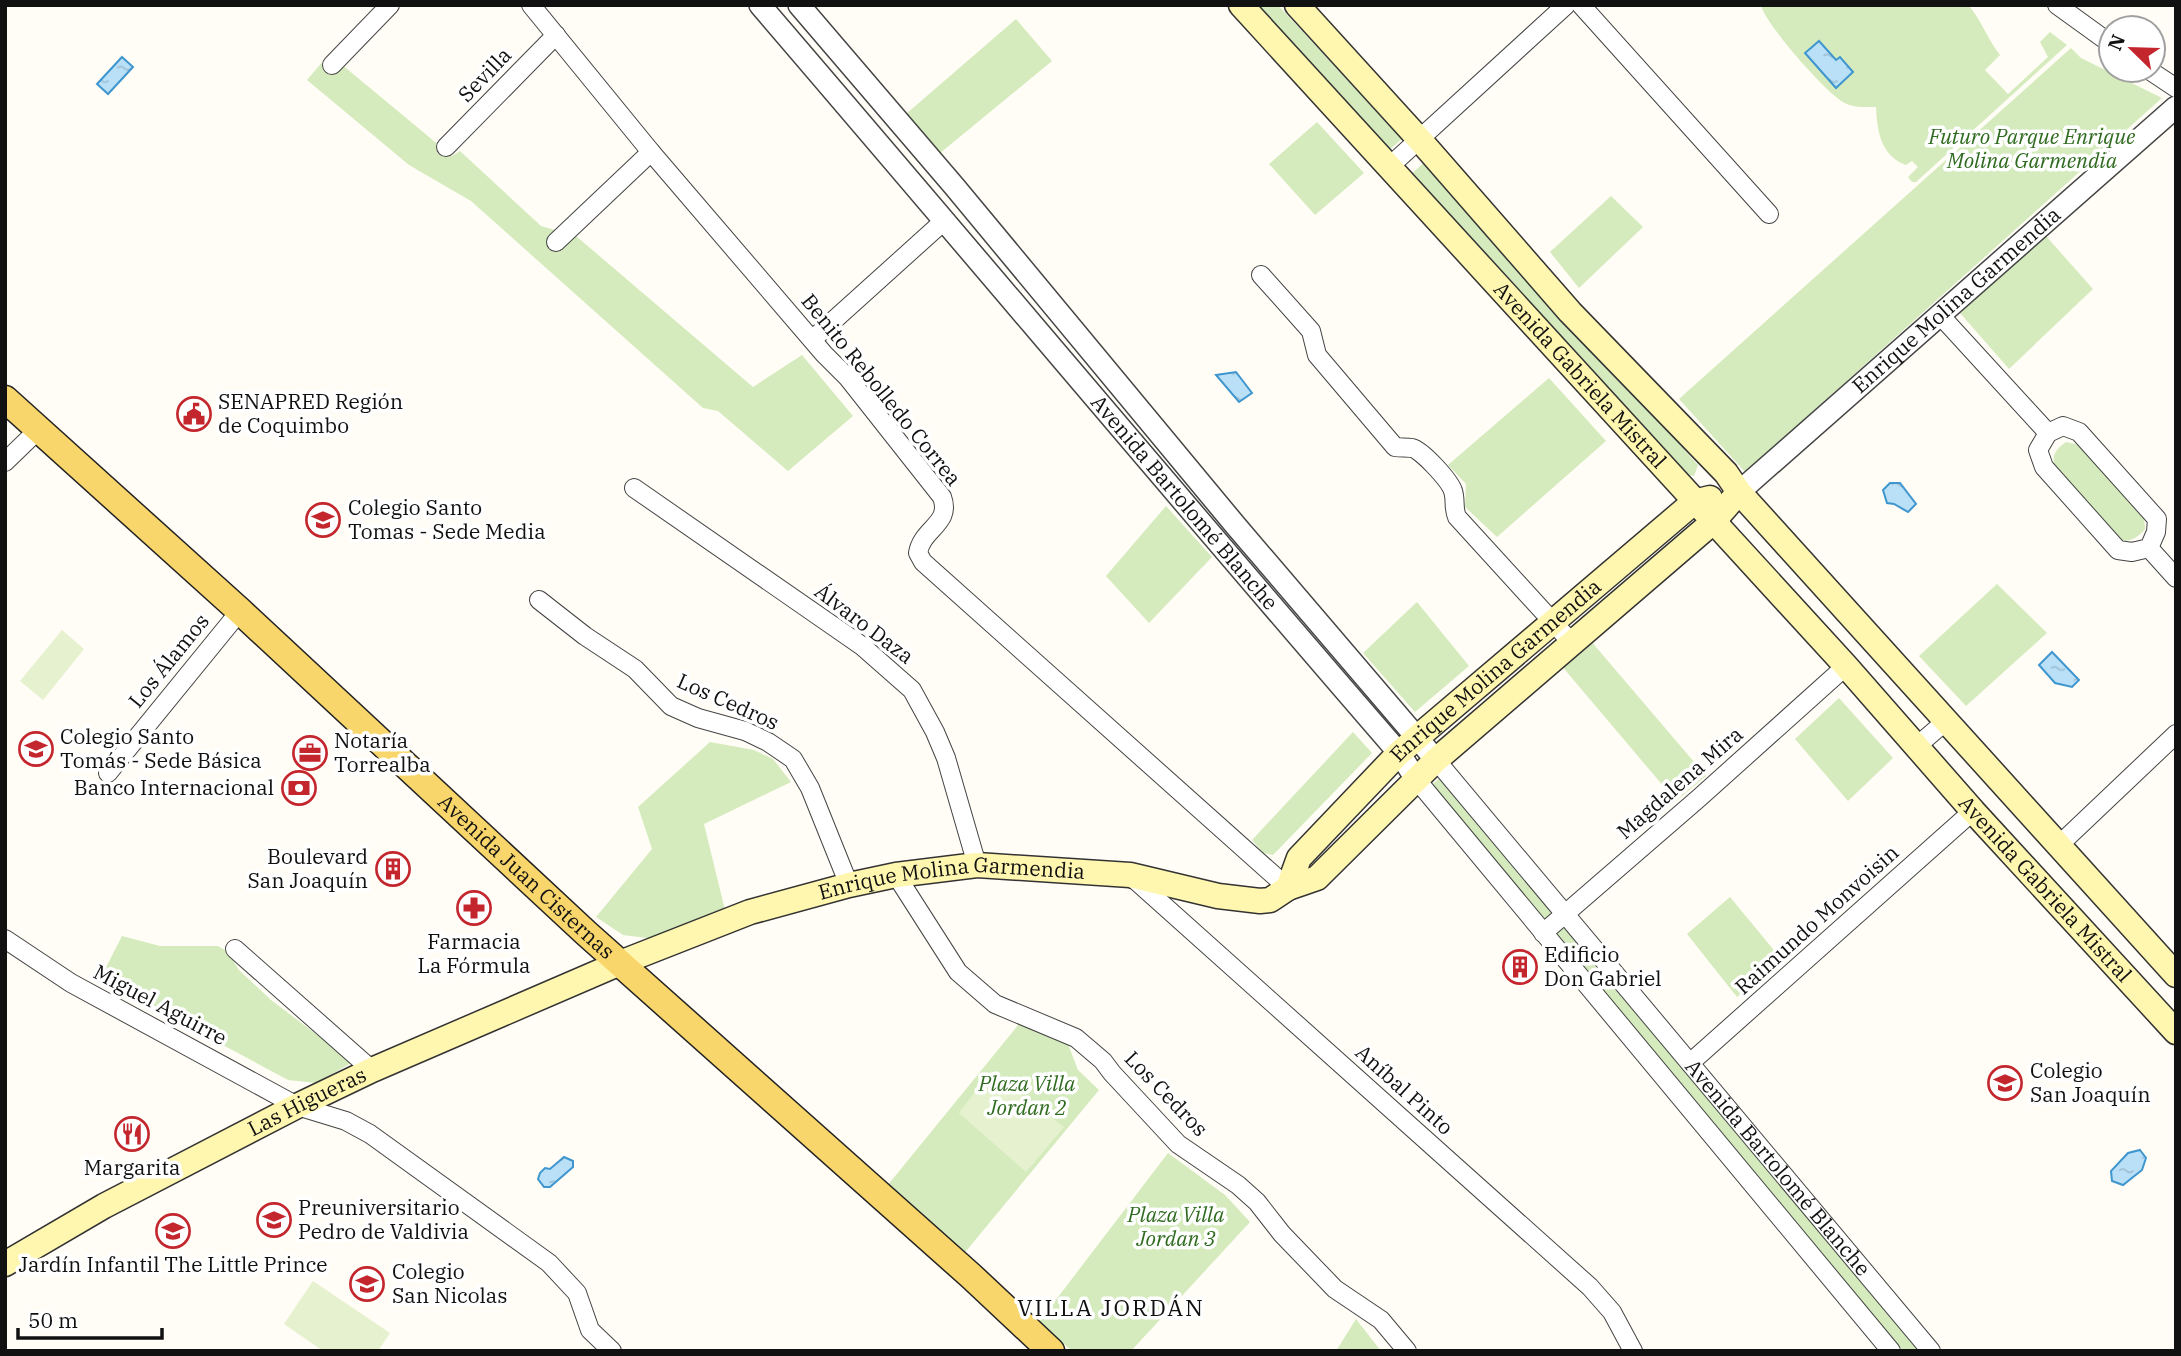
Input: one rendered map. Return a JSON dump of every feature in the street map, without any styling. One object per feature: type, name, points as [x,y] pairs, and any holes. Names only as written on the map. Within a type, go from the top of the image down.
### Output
[{"type":"main road","name":"Avenida Gabriela Mistral","points":[[1241,5],[1846,666],[1973,811],[2176,1032]]},
{"type":"main road","name":"Avenida Gabriela Mistral","points":[[1297,5],[1419,139],[1570,312],[1726,473],[1738,492],[2176,975]]},
{"type":"main road","name":"Avenida Juan Cisternas","points":[[5,399],[240,611],[620,963],[971,1276],[1048,1350]]},
{"type":"main road","name":"Enrique Molina Garmendia","points":[[1289,888],[1299,858],[1417,737],[1695,502],[1738,492]]},
{"type":"main road","name":"Enrique Molina Garmendia","points":[[620,963],[750,912],[849,885],[977,865],[1130,875],[1218,896],[1270,900],[1289,888],[1317,878],[1436,760],[1713,522],[1738,492]]},
{"type":"main road","name":"Las Higueras","points":[[5,1264],[104,1206],[297,1105],[620,963]]},
{"type":"street","points":[[332,65],[390,5]]},
{"type":"street","name":"Benito Rebolledo Correa","points":[[531,5],[651,152],[848,378],[942,497],[945,507],[942,518],[920,542],[918,553],[923,562],[1289,888]]},
{"type":"street","name":"Avenida Bartolomé Blanche","points":[[760,5],[1399,753],[1416,779],[1891,1351]]},
{"type":"street","name":"Avenida Bartolomé Blanche","points":[[799,5],[963,197],[1236,526],[1565,912],[1931,1351]]},
{"type":"street","points":[[1390,166],[1566,5]]},
{"type":"street","points":[[1581,5],[1769,214]]},
{"type":"street","points":[[2057,5],[2097,34]]},
{"type":"street","name":"Sevilla","points":[[446,147],[555,35]]},
{"type":"street","name":"Enrique Molina Garmendia","points":[[1738,492],[2176,107]]},
{"type":"street","points":[[556,242],[651,152]]},
{"type":"street","points":[[813,339],[945,220]]},
{"type":"street","points":[[1261,275],[1311,331],[1317,355],[1395,447],[1413,448],[1423,454],[1452,487],[1455,496],[1453,509],[1457,517],[1572,643]]},
{"type":"street","points":[[1939,314],[2048,433]]},
{"type":"street","points":[[2063,426],[2079,432],[2157,519],[2156,532],[2149,548],[2132,552],[2118,551],[2044,467],[2038,450],[2048,433],[2063,426]]},
{"type":"street","points":[[5,462],[38,430]]},
{"type":"street","name":"Álvaro Daza","points":[[634,488],[862,646],[912,690],[946,758],[977,865]]},
{"type":"street","points":[[1217,543],[1236,526]]},
{"type":"street","points":[[2149,548],[2176,578]]},
{"type":"street","name":"Los Cedros","points":[[539,600],[585,636],[635,669],[671,706],[698,718],[745,731],[768,742],[793,760],[810,788],[849,885]]},
{"type":"street","name":"Los Álamos","points":[[108,774],[240,611]]},
{"type":"street","name":"Magdalena Mira","points":[[1543,933],[1846,666]]},
{"type":"street","points":[[1917,746],[1946,721]]},
{"type":"street","points":[[2058,846],[2176,734]]},
{"type":"street","name":"Raimundo Monvoisin","points":[[1690,1062],[1973,811]]},
{"type":"street","name":"Aníbal Pinto","points":[[1130,875],[1590,1287],[1612,1312],[1633,1351]]},
{"type":"street","name":"Los Cedros","points":[[896,876],[958,972],[995,1003],[1076,1038],[1103,1061],[1178,1144],[1238,1185],[1257,1202],[1282,1234],[1335,1289],[1381,1320],[1407,1351]]},
{"type":"street","name":"Miguel Aguirre","points":[[5,939],[71,983],[297,1105],[346,1121],[370,1134],[549,1264],[577,1293],[590,1330],[612,1351]]},
{"type":"street","points":[[235,949],[372,1070]]},
{"type":"street","points":[[1603,1004],[1625,984]]},
{"type":"green space","points":[[1254,5],[1278,5],[1402,139],[1388,151]]},
{"type":"green space","points":[[1761,5],[1968,5],[2000,55],[1985,70],[2008,94],[2048,57],[2040,42],[2050,32],[2067,45],[1916,182],[1912,182],[1908,177],[1918,167],[1912,161],[1906,165],[1898,161],[1886,149],[1879,134],[1876,107],[1851,105],[1835,96],[1784,42]]},
{"type":"green space","points":[[1016,19],[1052,61],[939,154],[906,114]]},
{"type":"green space","name":"Futuro Parque Enrique Molina Garmendia","points":[[2071,48],[2081,58],[2097,66],[2097,84],[2134,84],[2162,98],[1745,472],[1679,399]]},
{"type":"green space","points":[[329,54],[452,156],[460,151],[541,226],[576,236],[753,387],[802,355],[853,416],[788,471],[718,411],[703,408],[471,201],[409,165],[307,80]]},
{"type":"green space","points":[[1317,122],[1364,173],[1315,215],[1269,164]]},
{"type":"green space","points":[[1425,162],[1698,465],[1694,476],[1684,474],[1411,174]]},
{"type":"green space","points":[[1611,196],[1643,227],[1579,288],[1550,252]]},
{"type":"green space","points":[[2046,236],[2093,289],[2009,369],[1960,313]]},
{"type":"green space","points":[[1549,378],[1606,441],[1497,537],[1465,507],[1466,484],[1448,465]]},
{"type":"green space","points":[[2066,442],[2079,445],[2144,517],[2145,529],[2136,537],[2120,540],[2055,467],[2055,453]]},
{"type":"green space","points":[[1166,506],[1212,557],[1149,623],[1106,576]]},
{"type":"green space","points":[[1997,584],[2047,633],[1966,706],[1919,656]]},
{"type":"green space","points":[[1417,602],[1469,666],[1415,712],[1363,653]]},
{"type":"green space","points":[[62,630],[84,649],[43,700],[20,681]]},
{"type":"green space","points":[[1590,640],[1706,776],[1676,801],[1560,664]]},
{"type":"green space","points":[[1839,698],[1893,758],[1848,801],[1795,739]]},
{"type":"green space","points":[[1353,732],[1372,753],[1273,855],[1263,853],[1252,840]]},
{"type":"green space","points":[[710,742],[754,750],[773,759],[791,782],[704,824],[725,910],[655,939],[623,935],[596,917],[652,849],[638,807]]},
{"type":"green space","points":[[1439,779],[1919,1351],[1903,1351],[1430,786]]},
{"type":"green space","points":[[1730,897],[1783,961],[1737,997],[1687,934]]},
{"type":"green space","points":[[122,936],[160,946],[218,946],[228,952],[239,970],[271,1000],[353,1062],[316,1083],[288,1080],[100,979]]},
{"type":"green space","name":"Plaza Villa Jordan 2","points":[[1023,1019],[1065,1036],[1078,1070],[1099,1090],[962,1256],[887,1186]]},
{"type":"green space","points":[[991,1071],[1064,1127],[1026,1172],[959,1113]]},
{"type":"green space","name":"Plaza Villa Jordan 3","points":[[1168,1153],[1225,1195],[1250,1222],[1131,1351],[1072,1351],[1039,1322]]},
{"type":"green space","points":[[313,1281],[390,1333],[378,1351],[323,1351],[284,1324]]},
{"type":"green space","points":[[1356,1319],[1381,1351],[1336,1351]]},
{"type":"water","points":[[1819,41],[1836,60],[1840,57],[1853,72],[1836,88],[1805,53]]},
{"type":"water","points":[[122,57],[133,67],[108,94],[97,84]]},
{"type":"water","points":[[1236,372],[1252,393],[1239,402],[1216,375]]},
{"type":"water","points":[[1890,483],[1900,483],[1916,504],[1908,512],[1887,503],[1883,490]]},
{"type":"water","points":[[2052,652],[2079,680],[2072,687],[2055,683],[2039,665]]},
{"type":"water","points":[[2140,1150],[2146,1158],[2142,1170],[2123,1185],[2112,1181],[2111,1171],[2128,1153]]},
{"type":"water","points":[[564,1157],[573,1161],[573,1167],[550,1187],[544,1187],[538,1179],[540,1173],[545,1168],[550,1169]]},
{"type":"place","name":"SENAPRED Región de Coquimbo","points":[[194,414]]},
{"type":"place","name":"Colegio Santo Tomas - Sede Media","points":[[323,520]]},
{"type":"place","name":"Colegio Santo Tomás - Sede Básica","points":[[36,749]]},
{"type":"place","name":"Notaría Torrealba","points":[[310,753]]},
{"type":"place","name":"Banco Internacional","points":[[299,788]]},
{"type":"place","name":"Boulevard San Joaquín","points":[[393,869]]},
{"type":"place","name":"Farmacia La Fórmula","points":[[474,908]]},
{"type":"place","name":"Edificio Don Gabriel","points":[[1520,967]]},
{"type":"place","name":"Colegio San Joaquín","points":[[2005,1083]]},
{"type":"place","name":"Margarita","points":[[132,1134]]},
{"type":"place","name":"Preuniversitario Pedro de Valdivia","points":[[274,1220]]},
{"type":"place","name":"Jardín Infantil The Little Prince","points":[[173,1231]]},
{"type":"place","name":"Colegio San Nicolas","points":[[367,1284]]},
{"type":"district","name":"VILLA JORDÁN","points":[[1111,1308]]}]
